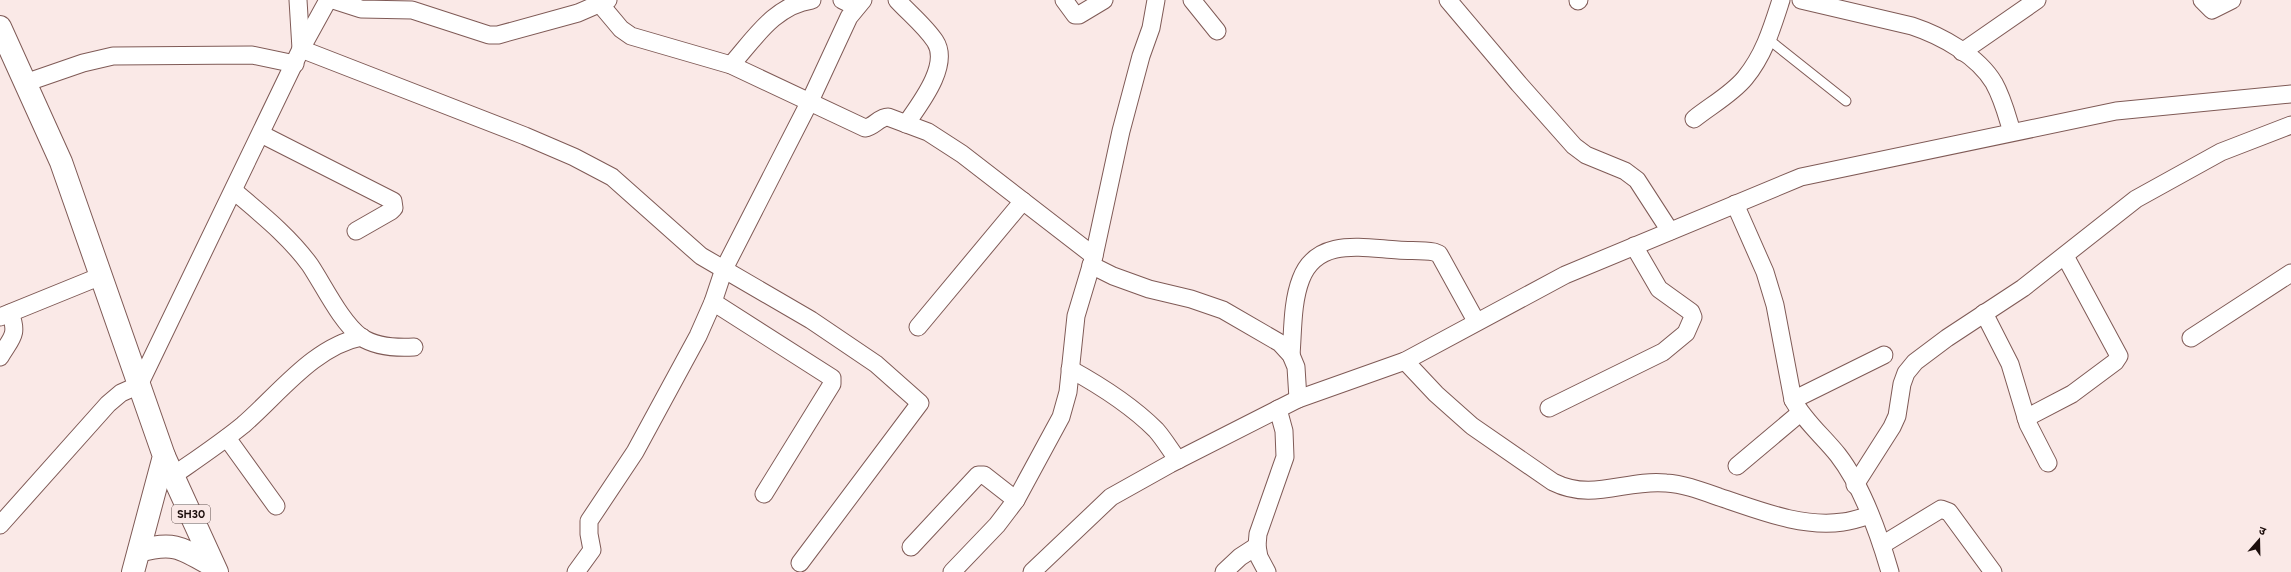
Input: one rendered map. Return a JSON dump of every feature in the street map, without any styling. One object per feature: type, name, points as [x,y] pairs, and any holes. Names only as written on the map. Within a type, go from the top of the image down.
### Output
[{"type":"main road","points":[[0,27],[6,54],[25,83],[61,162],[169,466],[136,562]]},
{"type":"main road","name":"SH30","points":[[169,466],[215,569]]},
{"type":"main road","points":[[136,562],[159,546],[171,546],[186,550],[215,569]]},
{"type":"street","points":[[298,0],[298,56]]},
{"type":"street","points":[[0,525],[108,404],[121,393],[139,384],[234,191],[298,56],[328,0]]},
{"type":"street","points":[[333,0],[361,9],[412,10],[489,35],[498,35],[578,13],[604,2],[621,29],[631,36],[731,66],[810,101],[865,128],[868,128],[884,117],[928,132],[948,145],[1023,201],[1092,261],[1113,276],[1149,289],[1191,299],[1223,310],[1280,343],[1291,355],[1296,367],[1298,399]]},
{"type":"street","points":[[731,66],[778,13],[790,6],[812,0]]},
{"type":"street","points":[[897,0],[935,41],[939,50],[938,65],[928,91],[906,124]]},
{"type":"street","points":[[1064,0],[1075,15],[1104,0]]},
{"type":"street","points":[[952,572],[993,530],[1016,500],[1061,417],[1068,392],[1076,316],[1092,261],[1121,131],[1141,56],[1151,28],[1156,0]]},
{"type":"street","points":[[1192,0],[1217,31]]},
{"type":"street","points":[[1694,119],[1744,79],[1760,57],[1768,39],[1781,0]]},
{"type":"street","points":[[1801,0],[1912,26],[1930,32],[1962,52],[1981,67],[1993,82],[2003,101],[2012,132]]},
{"type":"street","points":[[1962,52],[2037,0]]},
{"type":"street","points":[[2202,0],[2205,6],[2212,10],[2232,0]]},
{"type":"street","points":[[1451,1],[1574,146],[1586,155],[1624,171],[1637,180],[1670,231]]},
{"type":"street","points":[[576,572],[592,550],[589,534],[590,521],[634,452],[698,336],[713,302],[724,269],[810,101],[849,17],[854,2]]},
{"type":"street","points":[[25,83],[83,63],[113,56],[298,56],[574,157],[612,177],[701,256],[811,320],[876,364],[920,403],[800,563]]},
{"type":"street","points":[[1032,572],[1111,497],[1178,460],[1298,399],[1405,361],[1476,321],[1565,274],[1801,177],[2116,111],[2291,94]]},
{"type":"street","points":[[2274,95],[2291,104]]},
{"type":"street","points":[[1855,484],[1894,422],[1906,373],[1915,362],[1940,343],[2023,288],[2136,199],[2179,173],[2221,152],[2291,125]]},
{"type":"street","points":[[261,134],[393,201],[394,208],[391,211],[356,231]]},
{"type":"street","points":[[234,191],[270,222],[295,247],[328,295],[362,337],[377,344],[402,348],[414,347]]},
{"type":"street","points":[[918,327],[1023,201]]},
{"type":"street","points":[[1734,204],[1765,272],[1776,306],[1796,407],[1837,454],[1855,484],[1882,545],[1890,572]]},
{"type":"street","points":[[1291,355],[1297,293],[1301,278],[1309,265],[1329,250],[1355,246],[1434,252],[1439,254],[1476,321]]},
{"type":"street","points":[[1549,408],[1663,352],[1686,333],[1692,317],[1691,312],[1659,289],[1634,246]]},
{"type":"street","points":[[2026,418],[2072,394],[2115,362],[2119,356],[2065,256]]},
{"type":"street","points":[[2191,338],[2291,273]]},
{"type":"street","points":[[0,357],[15,333],[16,326],[5,315],[101,276]]},
{"type":"street","points":[[713,302],[829,374],[832,378],[832,384],[764,494]]},
{"type":"street","points":[[1984,314],[2010,364],[2034,441],[2048,463]]},
{"type":"street","points":[[169,466],[227,438],[288,380],[348,339],[362,337]]},
{"type":"street","points":[[1738,466],[1796,407],[1884,354]]},
{"type":"street","points":[[1405,361],[1436,394],[1472,426],[1553,482],[1567,489],[1596,491],[1644,484],[1666,483],[1690,487],[1772,515],[1805,522],[1842,522],[1870,515]]},
{"type":"street","points":[[1070,369],[1097,384],[1133,410],[1157,431],[1178,460]]},
{"type":"street","points":[[1267,572],[1259,557],[1257,546],[1258,534],[1285,457],[1284,431],[1278,410]]},
{"type":"street","points":[[227,438],[276,506]]},
{"type":"street","points":[[911,547],[978,475],[984,475],[1016,500]]},
{"type":"street","points":[[1882,545],[1941,509],[1945,509],[1949,512],[1993,572]]},
{"type":"street","points":[[1224,572],[1240,557],[1257,546]]},
{"type":"lane","points":[[1768,39],[1846,100]]}]
